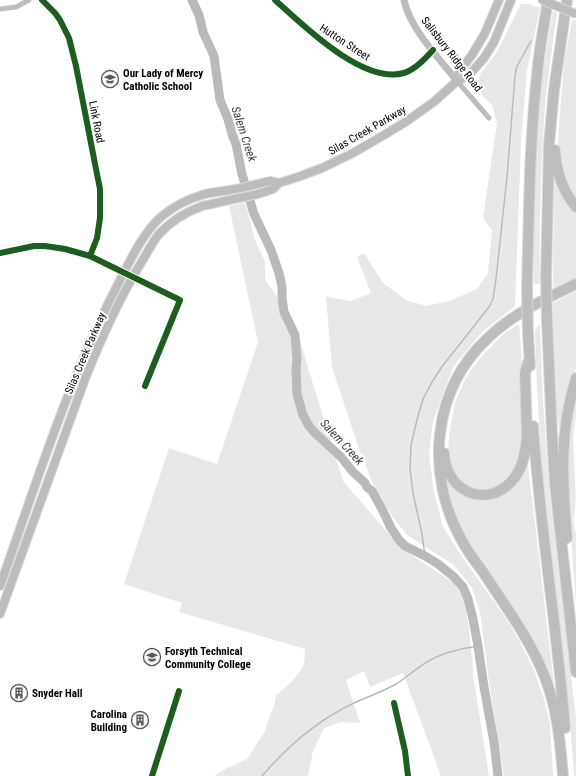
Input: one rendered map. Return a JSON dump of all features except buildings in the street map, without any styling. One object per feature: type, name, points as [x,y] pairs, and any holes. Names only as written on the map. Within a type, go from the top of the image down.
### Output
[{"type":"highway","points":[[548,0],[537,75],[533,116],[527,289],[528,334],[535,453],[562,693],[568,776]]},
{"type":"highway","points":[[567,0],[554,90],[549,145],[546,279],[552,434],[557,508],[576,672]]},
{"type":"highway","points":[[554,90],[558,101],[555,147],[557,168],[566,193],[576,207]]},
{"type":"highway","points":[[563,776],[558,724],[547,682],[538,660],[518,624],[456,530],[444,497],[438,449],[440,427],[450,394],[460,374],[480,345],[498,329],[522,312],[576,284]]},
{"type":"highway","points":[[529,360],[525,373],[527,436],[525,454],[520,468],[512,481],[501,490],[485,495],[468,492],[453,481],[447,469],[444,457],[444,442],[448,418],[452,402],[461,383],[472,364],[495,338],[540,307],[576,289]]},
{"type":"highway","points":[[564,574],[569,566],[563,477],[563,447],[567,412],[576,378]]},
{"type":"main road","points":[[493,16],[494,0]]},
{"type":"main road","name":"Silas Creek Parkway","points":[[457,81],[460,70],[478,47],[486,33],[499,0]]},
{"type":"main road","name":"Silas Creek Parkway","points":[[0,614],[84,379],[97,348],[132,278],[154,241],[176,219],[194,209],[258,194],[273,189],[279,183],[334,163],[368,145],[426,107],[457,81],[468,76],[484,58],[494,42],[511,0]]},
{"type":"main road","points":[[542,0],[576,14]]},
{"type":"main road","name":"Silas Creek Parkway","points":[[0,586],[75,377],[100,320],[138,247],[151,228],[161,217],[176,206],[202,195],[270,181],[279,183]]},
{"type":"main road","points":[[0,598],[11,567],[10,558]]},
{"type":"street","points":[[0,9],[16,7],[29,0]]},
{"type":"street","name":"Link Road","points":[[42,0],[55,12],[69,38],[76,66],[100,189],[100,224],[97,238],[90,256]]},
{"type":"street","name":"Hutton Street","points":[[275,0],[329,46],[360,65],[374,71],[392,74],[405,72],[413,68],[433,50]]},
{"type":"street","name":"Salisbury Ridge Road","points":[[404,0],[411,20],[420,36],[489,118]]},
{"type":"street","points":[[0,253],[26,247],[40,246],[65,249],[90,256],[132,278],[180,300],[144,386]]},
{"type":"street","points":[[152,776],[179,691]]},
{"type":"street","points":[[394,702],[405,751],[408,776]]},
{"type":"shaded area","points":[[521,4],[529,4],[540,8],[527,70],[521,142],[515,306],[482,332],[453,367],[433,421],[429,455],[434,492],[443,527],[505,617],[533,668],[544,699],[550,724],[553,776],[504,776],[490,690],[480,611],[472,588],[454,565],[407,535],[392,516],[372,482],[358,446],[332,367],[326,297],[352,301],[371,293],[357,257],[364,253],[383,283],[406,300],[426,306],[449,301],[477,289],[488,273],[492,230],[483,218],[497,123],[492,105],[482,95],[477,84],[481,73],[497,52]]},
{"type":"shaded area","points":[[553,11],[557,13],[546,94],[541,172],[540,283],[534,285],[536,148],[542,79]]},
{"type":"shaded area","points":[[572,19],[576,20],[576,202],[567,188],[558,152],[564,63]]},
{"type":"shaded area","points":[[554,178],[558,178],[576,210],[576,279],[557,288],[553,287]]},
{"type":"shaded area","points":[[245,202],[255,240],[265,262],[265,279],[296,326],[343,481],[401,548],[455,584],[461,594],[465,605],[469,628],[474,681],[489,776],[441,776],[403,673],[370,687],[364,671],[346,680],[360,723],[340,722],[324,728],[313,751],[308,776],[214,776],[248,758],[265,731],[274,707],[276,695],[291,682],[303,666],[305,660],[305,649],[179,612],[182,603],[124,584],[169,448],[217,464],[258,342],[229,206]]},
{"type":"shaded area","points":[[576,291],[576,368],[567,398],[561,427],[559,428],[556,407],[552,319],[553,303]]},
{"type":"shaded area","points":[[519,324],[525,433],[524,449],[514,475],[499,488],[476,491],[459,482],[449,461],[449,436],[455,402],[470,371],[483,355],[502,335]]},
{"type":"shaded area","points":[[540,324],[543,401],[549,487],[576,719],[576,776],[574,776],[543,481],[537,391],[535,330]]},
{"type":"shaded area","points":[[576,394],[576,416],[573,438],[576,502],[573,520],[576,534],[576,607],[568,492],[567,442]]},
{"type":"shaded area","points":[[527,464],[554,684],[551,685],[457,524],[444,477],[447,476],[487,497]]},
{"type":"waterway","name":"Salem Creek","points":[[192,0],[199,15],[203,32],[214,56],[220,100],[236,144],[242,174],[254,214],[271,250],[279,273],[284,312],[295,335],[297,394],[303,415],[313,431],[341,457],[353,472],[372,491],[391,528],[399,540],[405,546],[438,564],[454,577],[463,587],[473,619],[494,742],[498,776]]},
{"type":"waterway","points":[[425,556],[413,493],[410,469],[411,445],[423,399],[432,382],[441,368],[489,307],[493,299],[507,177],[515,76],[517,66],[531,41]]},
{"type":"waterway","points":[[262,776],[292,745],[326,718],[352,704],[396,684],[430,660],[443,654],[478,646]]},
{"type":"cycle path","points":[[42,0],[60,20],[69,38],[76,66],[100,189],[100,218],[97,238],[90,256]]},
{"type":"cycle path","points":[[275,0],[317,37],[353,62],[370,70],[388,74],[404,73],[416,67],[433,50]]},
{"type":"cycle path","points":[[0,253],[34,246],[65,249],[90,256],[180,300],[145,386]]},
{"type":"cycle path","points":[[152,776],[179,691]]},
{"type":"cycle path","points":[[394,703],[405,751],[408,776]]},
{"type":"place","name":"Our Lady of Mercy Catholic School","points":[[110,79]]},
{"type":"place","name":"Forsyth Technical Community College","points":[[152,657]]},
{"type":"place","name":"Snyder Hall","points":[[19,693]]},
{"type":"place","name":"Carolina Building","points":[[140,720]]}]
